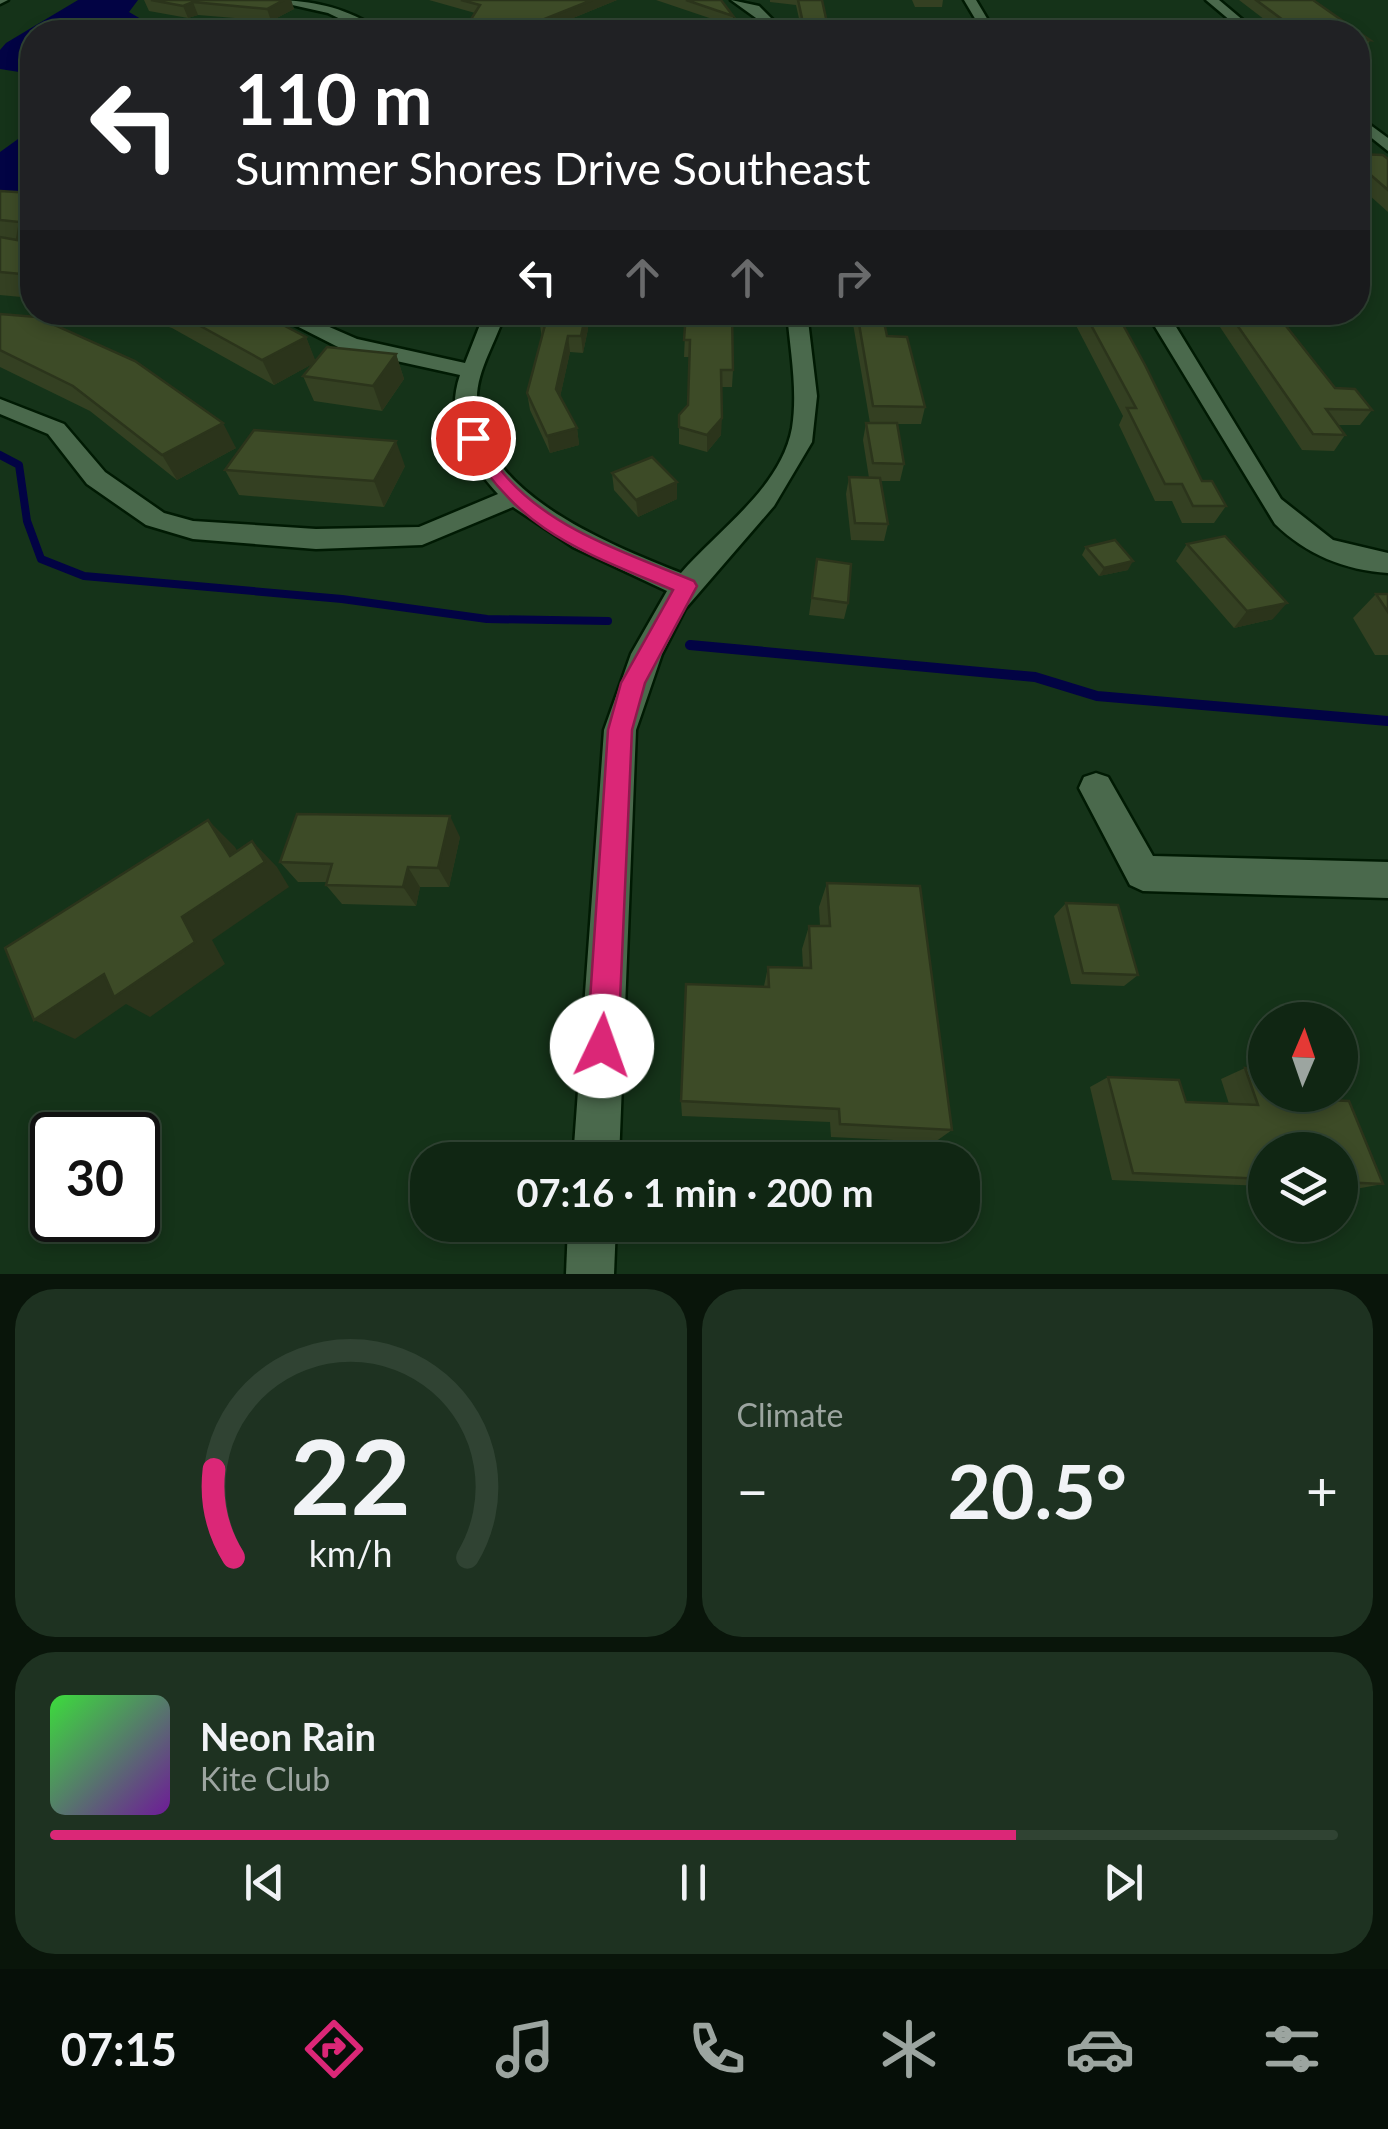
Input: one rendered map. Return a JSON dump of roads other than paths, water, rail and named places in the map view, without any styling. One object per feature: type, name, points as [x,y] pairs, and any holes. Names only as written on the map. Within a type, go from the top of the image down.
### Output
[{"type":"street","points":[[276,0],[317,2],[355,20]]},
{"type":"street","points":[[737,0],[755,8],[767,20]]},
{"type":"street","points":[[1212,0],[1236,20]]},
{"type":"street","points":[[300,325],[381,356],[475,371]]},
{"type":"street","points":[[491,325],[465,400],[473,438],[496,478],[583,544],[686,586]]},
{"type":"street","points":[[597,1142],[620,730],[633,683],[686,586],[783,474],[802,439],[798,325]]},
{"type":"street","points":[[1164,325],[1272,506],[1290,526],[1328,550],[1388,563]]},
{"type":"street","points":[[0,406],[56,428],[96,478],[156,519],[192,530],[316,539],[422,536],[516,496]]},
{"type":"street","points":[[1096,788],[1143,873],[1388,880]]},
{"type":"street","points":[[590,1274],[591,1242]]},
{"type":"waterway","points":[[0,455],[19,465],[27,521],[41,559],[84,576],[342,599],[487,619],[608,621]]},
{"type":"waterway","points":[[690,645],[1035,677],[1097,696],[1388,721]]}]
